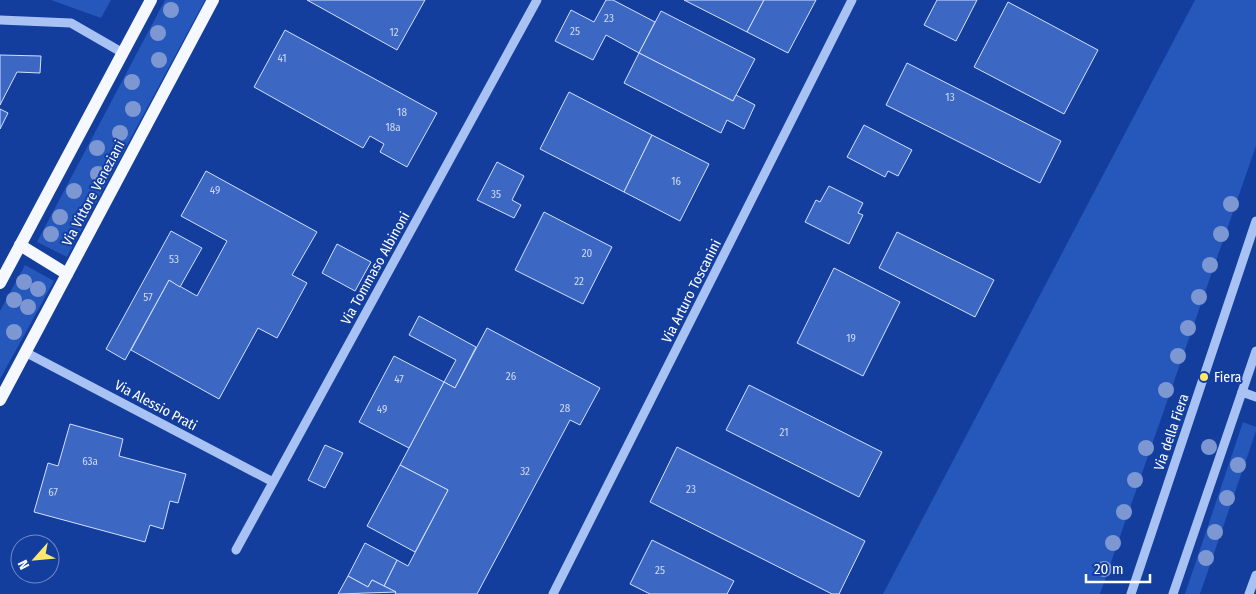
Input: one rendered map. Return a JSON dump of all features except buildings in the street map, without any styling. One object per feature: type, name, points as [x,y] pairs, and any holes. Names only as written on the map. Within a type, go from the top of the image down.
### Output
[{"type":"main road","points":[[0,283],[151,0]]},
{"type":"main road","name":"Via Vittore Veneziani","points":[[0,400],[213,0]]},
{"type":"main road","points":[[20,246],[67,274]]},
{"type":"street","name":"Via Tommaso Albinoni","points":[[236,550],[537,0]]},
{"type":"street","name":"Via Arturo Toscanini","points":[[553,594],[852,0]]},
{"type":"street","points":[[0,20],[71,23],[122,53]]},
{"type":"street","name":"Via della Fiera","points":[[1131,594],[1256,221]]},
{"type":"street","points":[[1174,594],[1256,351]]},
{"type":"street","name":"Via Alessio Prati","points":[[25,352],[273,482]]},
{"type":"street","points":[[1242,392],[1256,397]]},
{"type":"street","points":[[1249,594],[1256,575]]},
{"type":"shaded area","points":[[51,0],[111,0],[101,18]]},
{"type":"shaded area","points":[[165,0],[205,0],[67,257],[37,242]]},
{"type":"shaded area","points":[[1195,0],[1256,0],[1256,146],[1100,594],[883,594]]},
{"type":"shaded area","points":[[25,265],[54,281],[0,379],[0,311]]},
{"type":"shaded area","points":[[1243,422],[1256,427],[1256,431],[1200,594],[1185,594]]},
{"type":"place","name":"Fiera","points":[[1204,377]]}]
